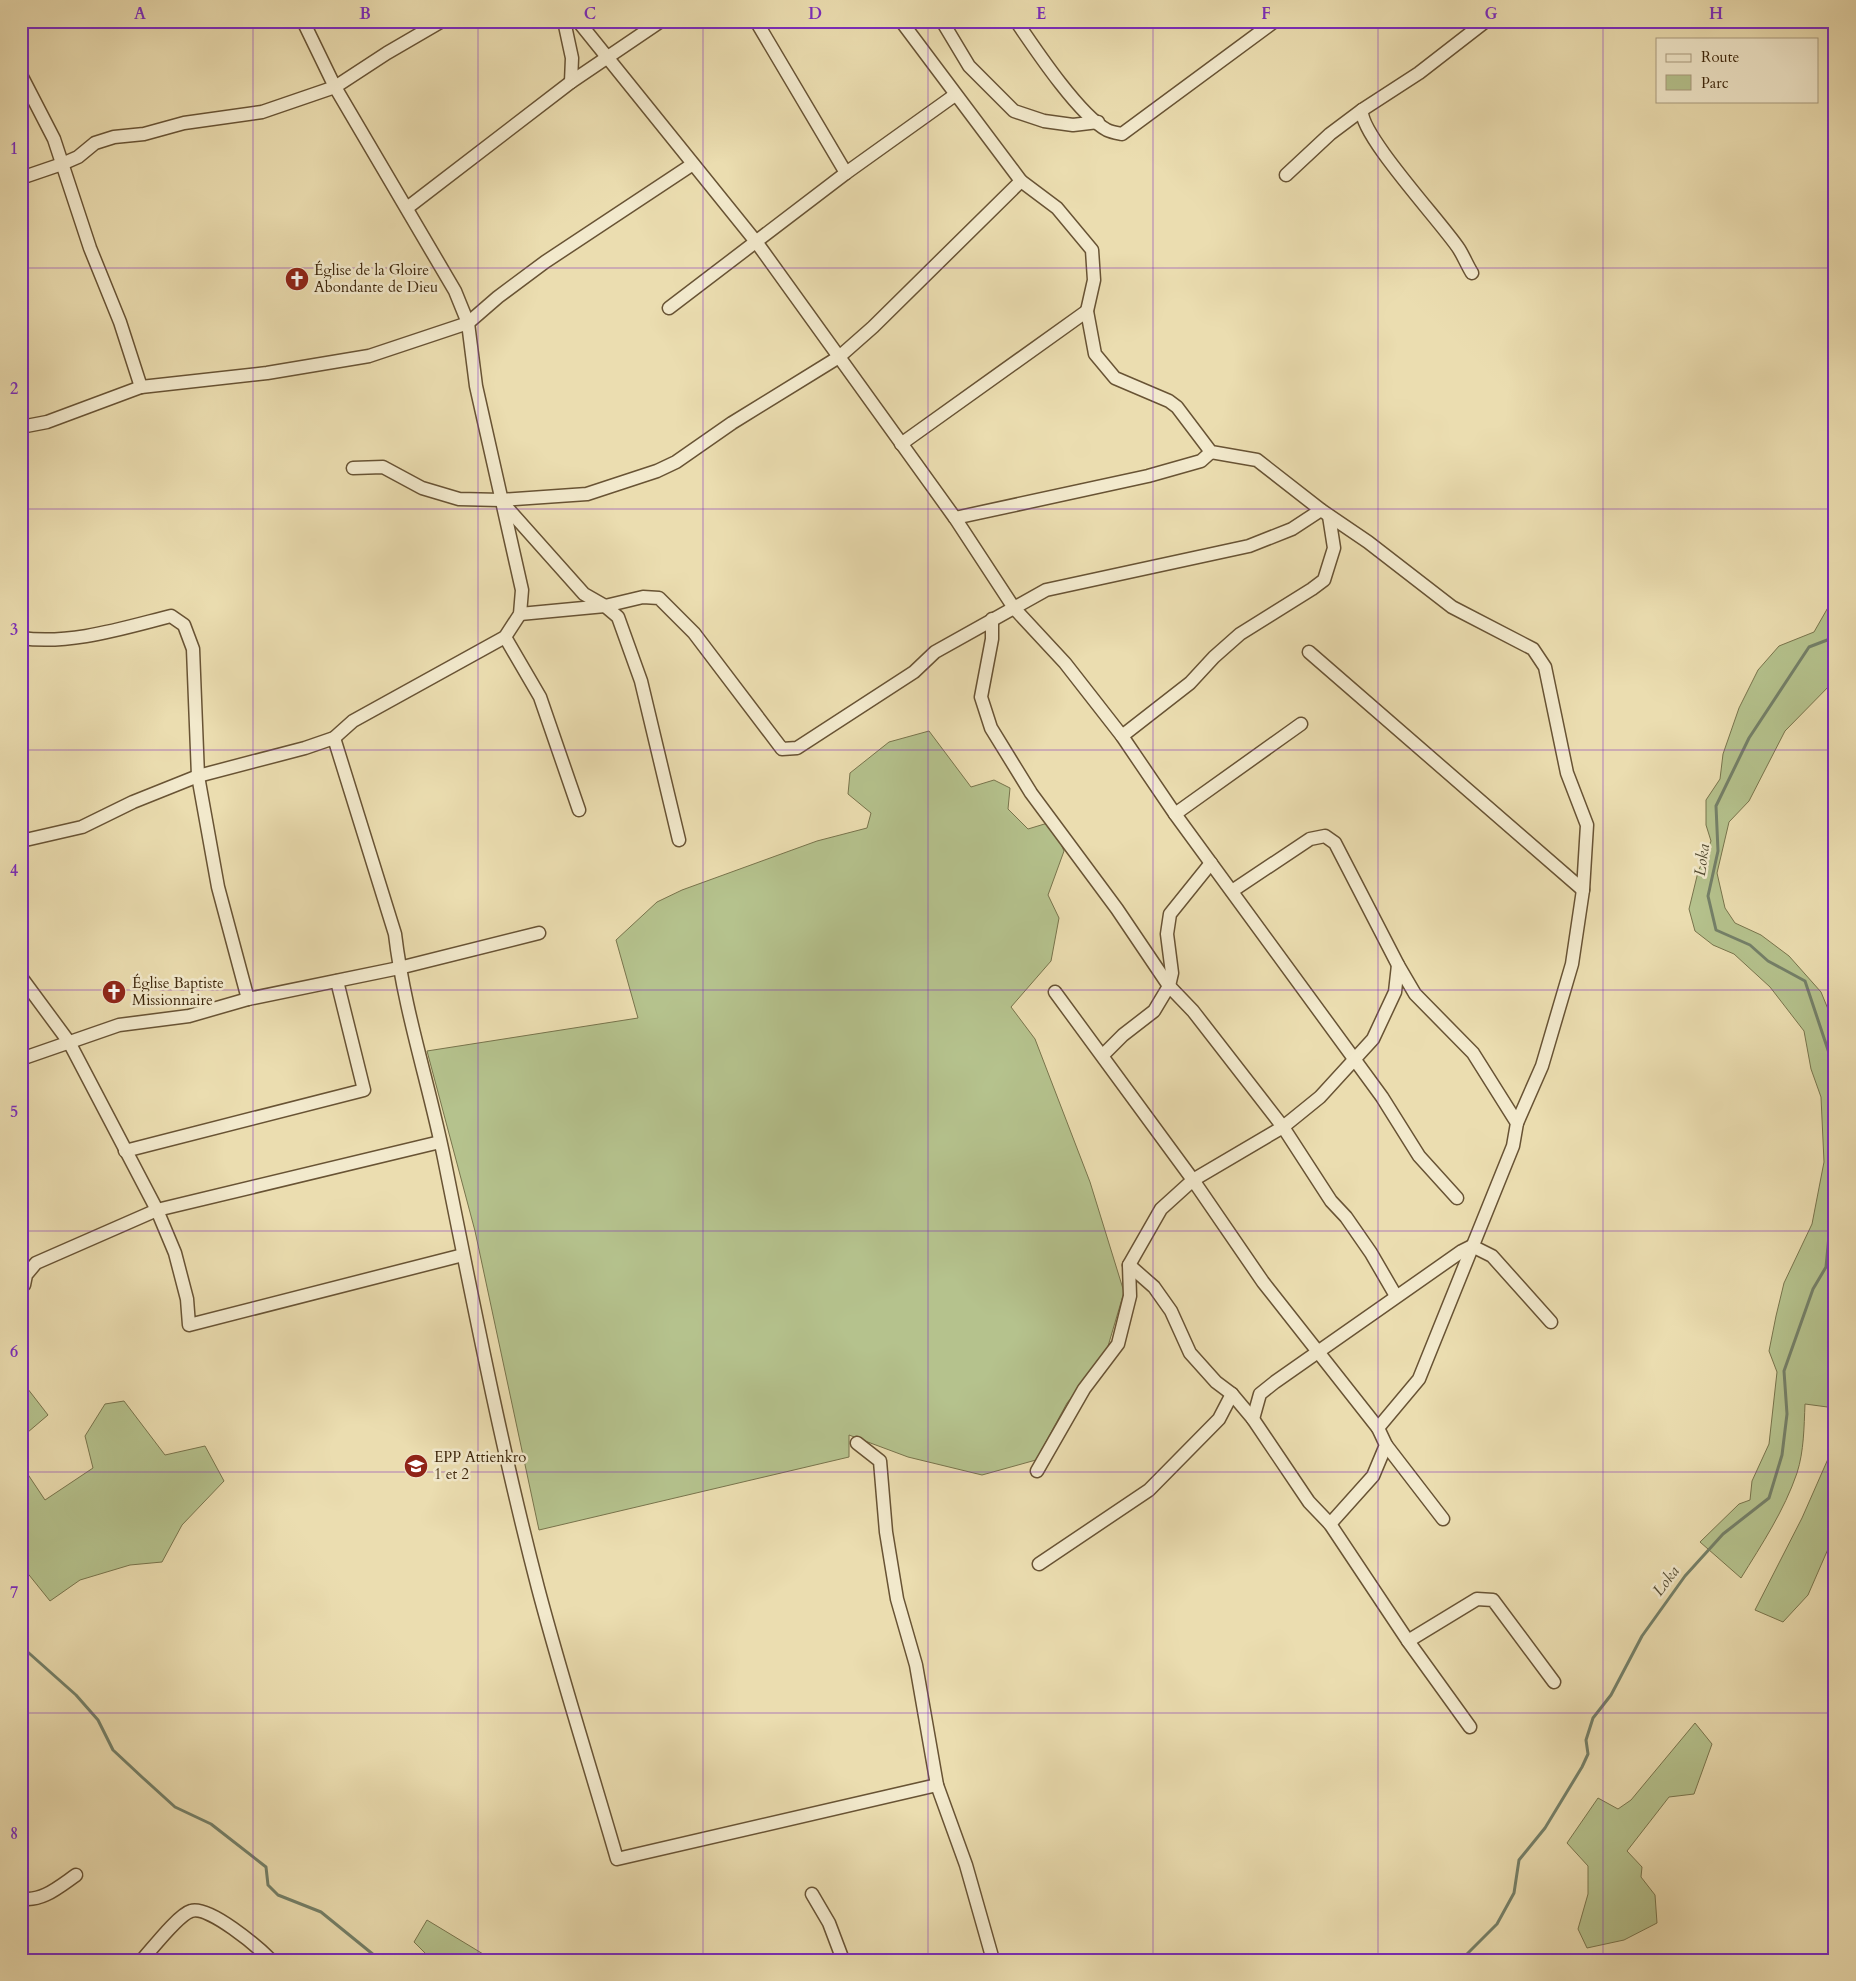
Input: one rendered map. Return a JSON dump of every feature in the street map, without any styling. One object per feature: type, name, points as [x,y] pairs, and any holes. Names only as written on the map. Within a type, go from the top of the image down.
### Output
[{"type":"street","points":[[21,841],[82,827],[133,802],[198,776],[305,748],[334,738],[353,721],[505,637],[520,614],[522,590],[476,386],[468,323],[455,291],[335,88],[303,21]]},
{"type":"street","points":[[21,178],[78,157],[95,143],[114,137],[144,134],[184,124],[262,112],[335,88],[387,53],[442,21]]},
{"type":"street","points":[[564,21],[572,58],[571,82]]},
{"type":"street","points":[[578,21],[757,243],[954,518],[1014,608],[1065,662],[1122,736],[1175,814],[1382,1097],[1419,1156],[1457,1198]]},
{"type":"street","points":[[407,208],[571,82],[609,58],[660,21]]},
{"type":"street","points":[[756,21],[846,173]]},
{"type":"street","points":[[901,21],[1021,181],[1057,208],[1092,250],[1094,280],[1087,311],[1095,354],[1115,378],[1170,401],[1212,452],[1257,460],[1325,513],[1376,547],[1452,607],[1533,649],[1545,667],[1567,773],[1587,826],[1583,890],[1572,964],[1542,1066],[1517,1123],[1513,1146],[1419,1379],[1378,1428]]},
{"type":"street","points":[[942,21],[970,66],[1014,111],[1044,121],[1073,125],[1098,122]]},
{"type":"street","points":[[1016,21],[1046,65],[1098,122],[1107,130],[1119,134],[1125,132],[1275,21]]},
{"type":"street","points":[[1286,175],[1330,134],[1362,110],[1419,73],[1470,25],[1486,21]]},
{"type":"street","points":[[21,75],[54,139],[90,248],[120,322],[142,387]]},
{"type":"street","points":[[669,308],[757,243],[846,173],[955,95]]},
{"type":"street","points":[[1362,110],[1366,126],[1458,248],[1472,273]]},
{"type":"street","points":[[21,427],[47,422],[142,387],[267,373],[369,356],[468,323],[498,297],[545,262],[693,164]]},
{"type":"street","points":[[353,468],[383,467],[422,488],[459,499],[501,500],[587,494],[657,471],[676,462],[732,423],[838,357],[873,327],[1021,181]]},
{"type":"street","points":[[901,444],[1087,311]]},
{"type":"street","points":[[954,518],[1148,476],[1201,461],[1212,452]]},
{"type":"street","points":[[501,500],[584,594],[605,606],[618,617],[641,681],[680,840]]},
{"type":"street","points":[[520,614],[605,606],[643,596],[659,598],[694,633],[782,749],[797,748],[914,672],[935,652],[1046,590],[1249,546],[1292,529],[1325,513]]},
{"type":"street","points":[[1122,736],[1190,683],[1240,634],[1324,580],[1334,548],[1325,513]]},
{"type":"street","points":[[21,638],[43,641],[101,634],[171,616],[184,625],[193,649],[198,776],[218,887],[248,999]]},
{"type":"street","points":[[992,619],[992,639],[981,697],[990,728],[1031,793],[1117,909],[1169,986],[1193,1011],[1283,1127],[1332,1202],[1346,1217],[1371,1254],[1396,1296]]},
{"type":"street","points":[[505,637],[540,697],[579,810]]},
{"type":"street","points":[[1309,652],[1583,890]]},
{"type":"street","points":[[1175,814],[1301,724]]},
{"type":"street","points":[[334,738],[396,934],[399,968],[440,1142],[482,1348],[538,1590],[617,1859],[937,1785]]},
{"type":"street","points":[[1232,891],[1310,839],[1326,836],[1335,843],[1398,965],[1416,994],[1472,1053],[1517,1123]]},
{"type":"street","points":[[1103,1056],[1123,1035],[1154,1011],[1169,986],[1172,973],[1167,934],[1170,914],[1211,862]]},
{"type":"street","points":[[21,1059],[119,1025],[189,1016],[248,999],[399,968],[539,933]]},
{"type":"street","points":[[1038,1471],[1084,1389],[1118,1344],[1130,1296],[1129,1265],[1161,1209],[1193,1180],[1283,1127],[1320,1097],[1355,1061],[1374,1039],[1395,992],[1398,965]]},
{"type":"street","points":[[21,977],[69,1042],[125,1151],[158,1210],[175,1253],[183,1288],[188,1299],[189,1325],[463,1255]]},
{"type":"street","points":[[125,1151],[364,1090],[338,981]]},
{"type":"street","points":[[1056,992],[1193,1180],[1263,1282],[1378,1428],[1386,1446],[1443,1519]]},
{"type":"street","points":[[24,1285],[26,1275],[36,1263],[158,1210],[440,1142]]},
{"type":"street","points":[[1253,1419],[1260,1394],[1396,1296],[1472,1246]]},
{"type":"street","points":[[1472,1246],[1492,1256],[1551,1322]]},
{"type":"street","points":[[1129,1265],[1154,1287],[1171,1311],[1190,1353],[1216,1382],[1232,1394],[1253,1419],[1309,1502],[1330,1524],[1408,1641],[1470,1727]]},
{"type":"street","points":[[1039,1564],[1150,1490],[1219,1419],[1232,1394]]},
{"type":"street","points":[[857,1444],[880,1461],[886,1532],[895,1590],[916,1665],[937,1785],[966,1865],[993,1960]]},
{"type":"street","points":[[1330,1524],[1373,1476],[1386,1446]]},
{"type":"street","points":[[1408,1641],[1477,1598],[1492,1600],[1554,1682]]},
{"type":"street","points":[[21,1898],[35,1898],[52,1892],[76,1875]]},
{"type":"street","points":[[812,1894],[832,1931],[843,1960]]},
{"type":"street","points":[[142,1960],[171,1927],[190,1911],[201,1911],[237,1932],[271,1960]]},
{"type":"green space","points":[[1835,600],[1835,680],[1785,731],[1749,801],[1729,822],[1717,873],[1725,908],[1735,923],[1761,935],[1789,956],[1821,992],[1835,1026],[1835,1408],[1805,1404],[1802,1448],[1792,1487],[1765,1540],[1741,1578],[1700,1542],[1739,1504],[1750,1500],[1752,1481],[1769,1444],[1777,1372],[1769,1351],[1784,1283],[1812,1224],[1824,1162],[1821,1097],[1811,1069],[1804,1031],[1770,987],[1734,954],[1713,945],[1695,931],[1689,909],[1698,872],[1711,841],[1706,825],[1706,800],[1720,779],[1723,754],[1739,708],[1758,670],[1779,646],[1814,632],[1830,604]]},
{"type":"green space","points":[[929,731],[971,787],[994,780],[1010,788],[1008,809],[1028,829],[1051,822],[1064,851],[1048,895],[1059,918],[1051,961],[1011,1007],[1035,1039],[1090,1182],[1124,1292],[1106,1353],[1067,1403],[1036,1460],[982,1475],[908,1457],[849,1435],[849,1457],[539,1530],[475,1231],[427,1051],[638,1018],[616,940],[657,902],[682,890],[817,841],[867,828],[871,813],[848,794],[850,773],[889,742]]},
{"type":"green space","points":[[24,1384],[48,1415],[21,1438],[21,1386]]},
{"type":"green space","points":[[124,1401],[165,1455],[205,1446],[224,1481],[182,1525],[162,1562],[130,1565],[80,1580],[50,1601],[21,1565],[21,1464],[45,1500],[93,1468],[85,1436],[105,1404]]},
{"type":"green space","points":[[1835,1443],[1835,1533],[1808,1595],[1783,1622],[1755,1610],[1802,1518]]},
{"type":"green space","points":[[1695,1723],[1712,1744],[1694,1794],[1669,1797],[1627,1851],[1642,1867],[1641,1877],[1655,1895],[1657,1923],[1624,1940],[1587,1948],[1578,1929],[1588,1894],[1588,1866],[1567,1843],[1598,1798],[1618,1809],[1631,1800]]},
{"type":"green space","points":[[427,1920],[493,1960],[432,1960],[414,1942]]},
{"type":"waterway","name":"Loka","points":[[1835,637],[1809,647],[1749,738],[1716,806],[1718,851],[1708,896],[1716,930],[1750,945],[1768,961],[1805,981],[1835,1071]]},
{"type":"waterway","name":"Loka","points":[[1461,1960],[1497,1924],[1514,1893],[1519,1860],[1545,1828],[1582,1767],[1588,1754],[1586,1740],[1593,1718],[1611,1695],[1642,1636],[1685,1576],[1723,1534],[1769,1498],[1782,1455],[1787,1414],[1784,1371],[1813,1289],[1826,1267],[1831,1215],[1835,1202]]},
{"type":"waterway","points":[[21,1646],[76,1695],[98,1720],[113,1750],[175,1807],[211,1824],[266,1867],[268,1885],[278,1895],[321,1912],[380,1960]]},
{"type":"place","name":"Église de la Gloire Abondante de Dieu","points":[[297,279]]},
{"type":"place","name":"Église Baptiste Missionnaire","points":[[114,992]]},
{"type":"place","name":"EPP Attienkro 1 et 2","points":[[416,1466]]}]
